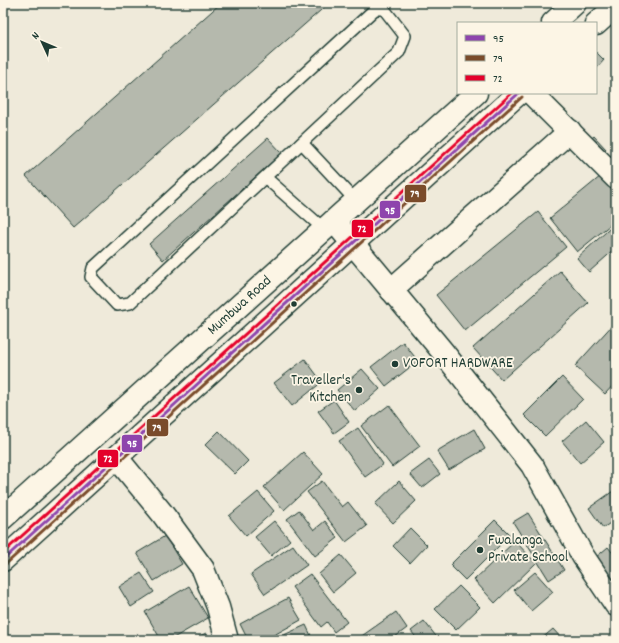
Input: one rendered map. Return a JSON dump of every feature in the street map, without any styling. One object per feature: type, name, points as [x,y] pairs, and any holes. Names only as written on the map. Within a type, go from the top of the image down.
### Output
[{"type":"main road","points":[[554,22],[575,3]]},
{"type":"main road","points":[[597,23],[616,6]]},
{"type":"main road","name":"Mumbwa Road","points":[[3,518],[475,94]]},
{"type":"main road","name":"Mumbwa Road","points":[[3,560],[518,94]]},
{"type":"main road","points":[[532,94],[616,178]]},
{"type":"main road","points":[[391,290],[570,131]]},
{"type":"main road","points":[[329,225],[352,243],[443,352],[532,465],[583,556],[616,605]]},
{"type":"main road","points":[[117,458],[162,513],[203,569],[218,607],[227,640]]},
{"type":"lane","points":[[375,9],[384,9],[405,36],[399,52],[302,143],[130,303],[117,305],[91,277],[94,268],[375,9]]},
{"type":"lane","points":[[302,143],[356,201]]},
{"type":"lane","points":[[266,178],[329,225]]},
{"type":"building","points":[[221,3],[329,3],[73,228],[26,176]]},
{"type":"building","points":[[597,53],[604,60],[597,68]]},
{"type":"building","points":[[594,136],[606,149],[597,157],[585,144]]},
{"type":"building","points":[[268,138],[282,153],[163,260],[149,244]]},
{"type":"building","points":[[601,176],[616,194],[616,220],[577,252],[550,218]]},
{"type":"building","points":[[538,212],[566,247],[465,331],[436,295]]},
{"type":"building","points":[[616,223],[616,248],[589,272],[577,258]]},
{"type":"building","points":[[560,271],[588,303],[502,380],[473,348]]},
{"type":"building","points":[[616,321],[616,382],[605,394],[575,366]]},
{"type":"building","name":"VOFORT HARDWARE","points":[[403,342],[418,361],[386,386],[371,367]]},
{"type":"building","points":[[305,359],[322,382],[292,406],[274,383]]},
{"type":"building","name":"Traveller's Kitchen","points":[[362,369],[380,389],[355,411],[337,390]]},
{"type":"building","points":[[562,377],[583,399],[545,436],[524,415]]},
{"type":"building","points":[[334,400],[349,422],[334,433],[318,411]]},
{"type":"building","points":[[389,405],[420,446],[392,467],[361,426]]},
{"type":"building","points":[[616,410],[616,422],[610,414]]},
{"type":"building","points":[[586,420],[604,442],[580,463],[562,441]]},
{"type":"building","points":[[358,428],[383,464],[365,477],[339,441]]},
{"type":"building","points":[[474,429],[485,449],[449,470],[437,451]]},
{"type":"building","points":[[219,431],[248,461],[235,474],[205,445]]},
{"type":"building","points":[[303,452],[323,474],[284,510],[264,487]]},
{"type":"building","points":[[429,460],[440,474],[422,488],[410,474]]},
{"type":"building","points":[[322,481],[342,507],[348,502],[367,526],[346,542],[307,492]]},
{"type":"building","points":[[399,481],[416,501],[393,523],[375,504]]},
{"type":"building","points":[[616,489],[616,519],[603,528],[589,508]]},
{"type":"building","points":[[258,492],[274,511],[246,536],[229,516]]},
{"type":"building","points":[[299,510],[314,530],[325,521],[338,538],[315,556],[287,519]]},
{"type":"building","name":"Fwalanga Private School","points":[[528,513],[564,570],[549,580],[513,522]]},
{"type":"building","name":"Fwalanga Private School","points":[[495,520],[510,535],[465,580],[450,565]]},
{"type":"building","points":[[274,521],[290,540],[271,556],[255,537]]},
{"type":"building","points":[[410,528],[427,545],[410,563],[393,546]]},
{"type":"building","points":[[165,536],[182,564],[154,581],[137,553]]},
{"type":"building","points":[[515,541],[536,563],[495,603],[474,580]]},
{"type":"building","points":[[293,545],[307,565],[265,594],[251,574]]},
{"type":"building","points":[[608,547],[616,557],[615,581],[595,558]]},
{"type":"building","points":[[341,555],[356,573],[333,592],[319,574]]},
{"type":"building","name":"Fwalanga Private School","points":[[535,572],[553,592],[531,611],[514,590]]},
{"type":"building","points":[[141,573],[154,592],[131,607],[119,587]]},
{"type":"building","points":[[310,574],[347,622],[334,632],[327,622],[321,627],[292,587]]},
{"type":"building","points":[[189,586],[208,618],[170,640],[161,640],[145,612]]},
{"type":"building","name":"Fwalanga Private School","points":[[459,586],[480,607],[456,630],[435,609]]},
{"type":"building","points":[[288,598],[301,620],[265,640],[248,640],[240,624]]},
{"type":"building","points":[[396,612],[407,628],[391,640],[356,640]]},
{"type":"building","points":[[424,621],[439,640],[418,640],[411,631]]},
{"type":"building","points":[[306,625],[313,640],[275,639]]},
{"type":"building","points":[[553,629],[563,640],[540,640]]},
{"type":"building","points":[[206,633],[209,640],[192,640]]},
{"type":"transit line","name":"72","points":[[3,553],[511,94]]},
{"type":"transit line","name":"95","points":[[3,560],[518,94]]},
{"type":"transit line","name":"79","points":[[6,564],[522,97]]},
{"type":"place","name":"VOFORT HARDWARE","points":[[395,364]]},
{"type":"place","name":"Traveller's Kitchen","points":[[359,390]]},
{"type":"place","name":"Fwalanga Private School","points":[[480,550]]}]
